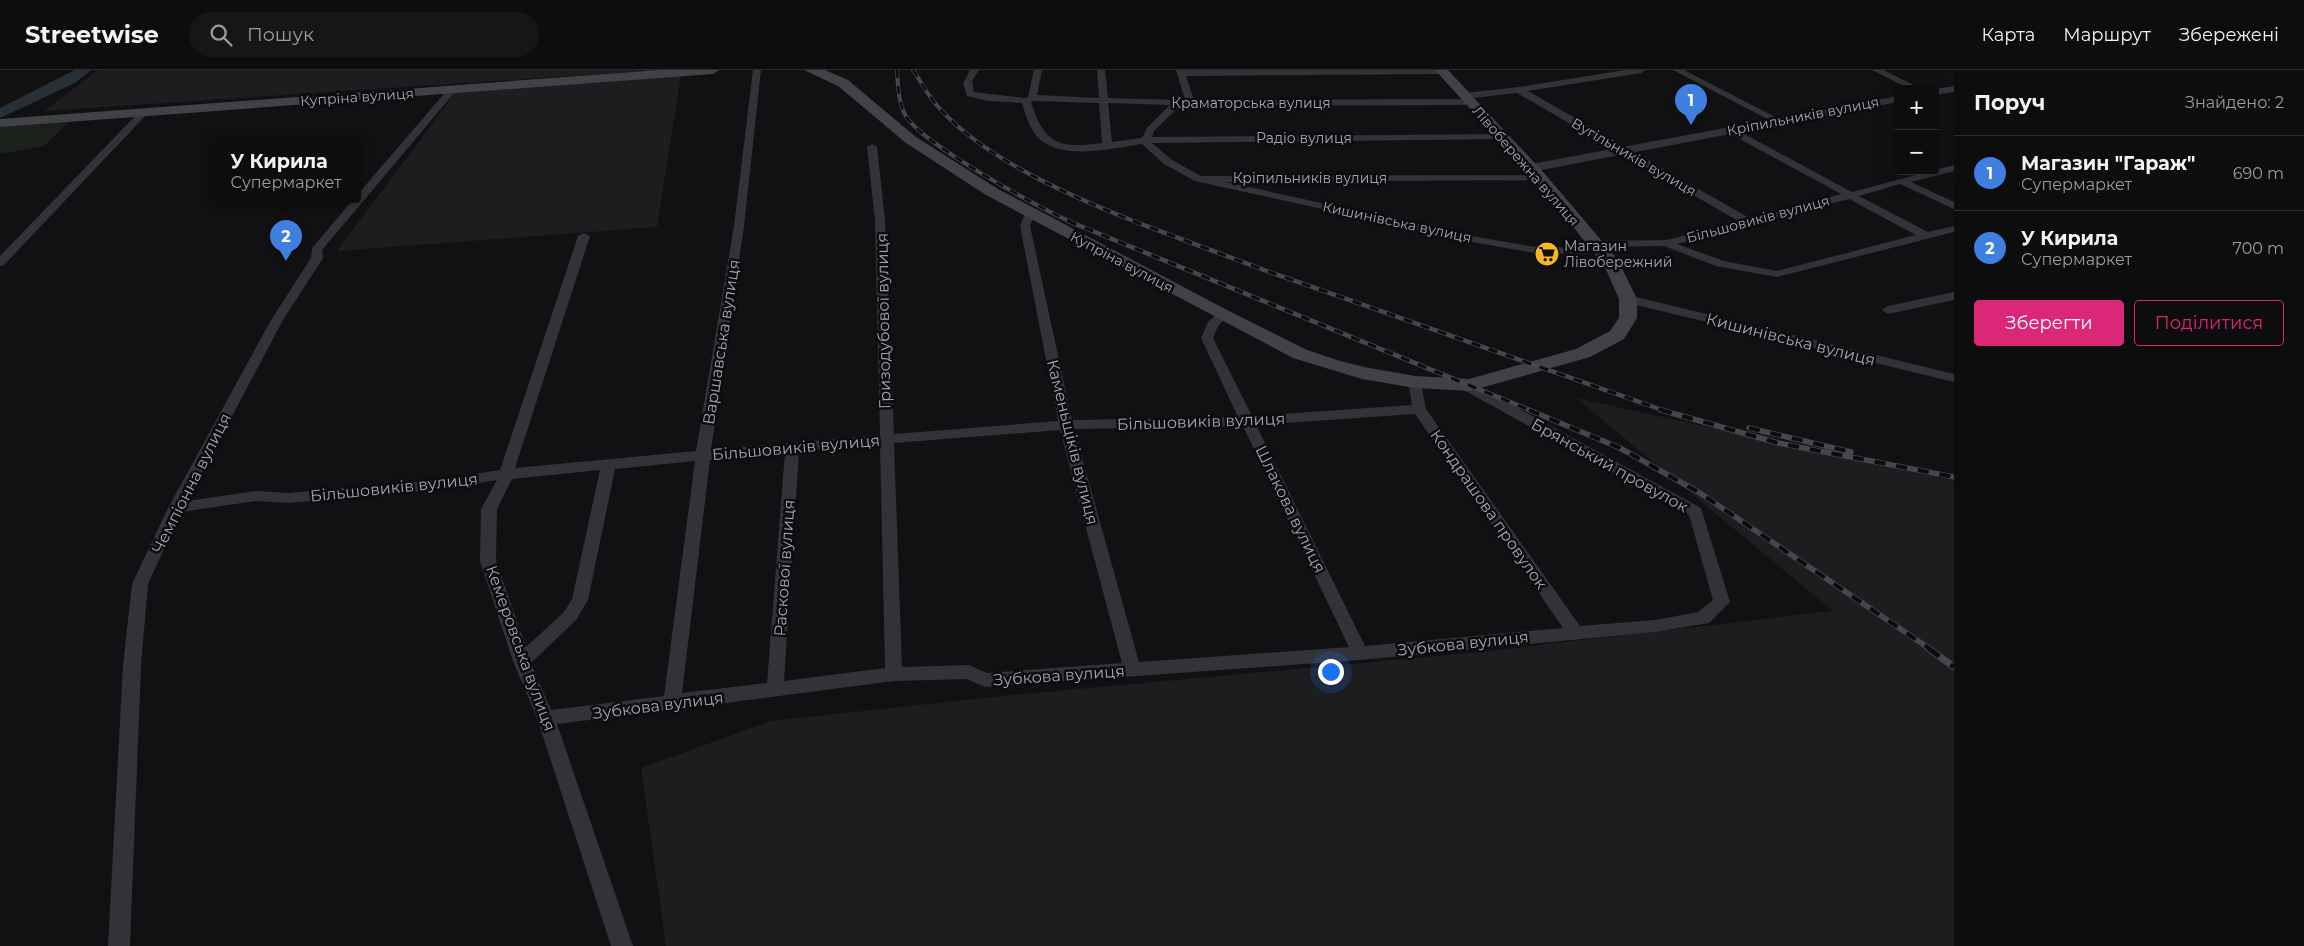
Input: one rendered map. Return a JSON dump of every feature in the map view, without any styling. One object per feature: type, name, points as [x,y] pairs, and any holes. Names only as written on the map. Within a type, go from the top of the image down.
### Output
[{"type":"main road","name":"Купріна вулиця","points":[[0,122],[713,70]]},
{"type":"main road","name":"Купріна вулиця","points":[[810,70],[837,76],[911,140],[1030,213],[1300,354],[1362,373],[1415,382],[1465,385]]},
{"type":"main road","points":[[828,70],[837,76]]},
{"type":"main road","name":"Лівобережна вулиця","points":[[1441,70],[1535,173],[1612,264],[1628,299]]},
{"type":"main road","points":[[1465,385],[1583,353],[1617,335],[1628,318],[1628,299]]},
{"type":"street","name":"Варшавська вулиця","points":[[672,704],[703,455],[739,226],[757,70]]},
{"type":"street","name":"Краматорська вулиця","points":[[975,70],[967,82],[967,88],[970,94],[988,98],[1178,103],[1467,99]]},
{"type":"street","points":[[1029,99],[1038,70]]},
{"type":"street","points":[[1101,70],[1107,144]]},
{"type":"street","points":[[1190,103],[1180,72],[1441,70]]},
{"type":"street","points":[[1467,99],[1642,70]]},
{"type":"street","points":[[1677,70],[1778,121]]},
{"type":"street","points":[[1876,70],[1909,85]]},
{"type":"street","points":[[1939,91],[1954,89]]},
{"type":"street","name":"Чемпіонна вулиця","points":[[361,197],[452,90]]},
{"type":"street","name":"Вугільників вулиця","points":[[1519,90],[1750,223]]},
{"type":"street","name":"Радіо вулиця","points":[[1029,99],[1033,123],[1049,142],[1066,147],[1089,148],[1107,144],[1145,142],[1157,138],[1502,137]]},
{"type":"street","name":"Кріпильників вулиця","points":[[1145,142],[1168,162],[1199,178],[1535,173],[1622,151],[1894,99]]},
{"type":"street","points":[[1145,142],[1150,130],[1178,103]]},
{"type":"street","points":[[0,263],[144,112]]},
{"type":"street","name":"Більшовиків вулиця","points":[[1730,130],[1926,236]]},
{"type":"street","name":"Гризодубової вулиця","points":[[872,147],[880,220],[894,674]]},
{"type":"street","name":"Більшовиків вулиця","points":[[1594,244],[1666,243],[1750,223],[1850,194],[1954,168]]},
{"type":"street","name":"Кишинівська вулиця","points":[[1199,178],[1472,239],[1535,250],[1586,251],[1594,244]]},
{"type":"street","points":[[1901,181],[1954,206]]},
{"type":"street","name":"Чемпіонна вулиця","points":[[119,946],[132,666],[140,584],[176,508],[277,320],[317,258],[316,250],[356,203]]},
{"type":"street","name":"Каменьщіків вулиця","points":[[1030,213],[1025,226],[1066,425],[1133,670]]},
{"type":"street","name":"Більшовиків вулиця","points":[[1666,243],[1716,264],[1749,271],[1777,274],[1954,229]]},
{"type":"street","name":"Кемеровська вулиця","points":[[584,236],[502,487],[489,509],[488,561],[522,661],[546,718],[622,946]]},
{"type":"street","points":[[1888,310],[1954,296]]},
{"type":"street","name":"Кишинівська вулиця","points":[[1628,299],[1954,378]]},
{"type":"street","name":"Шлакова вулиця","points":[[1223,315],[1212,325],[1207,338],[1249,421],[1360,653]]},
{"type":"street","name":"Кондрашова провулок","points":[[1415,382],[1419,409],[1575,632]]},
{"type":"street","name":"Брянський провулок","points":[[1465,385],[1696,512],[1722,602],[1703,618],[1654,626],[1575,632]]},
{"type":"street","name":"Більшовиків вулиця","points":[[176,508],[256,496],[288,498],[435,485],[476,477],[886,439],[1066,425],[1249,421],[1419,409]]},
{"type":"street","name":"Раскової вулиця","points":[[775,690],[792,447]]},
{"type":"street","points":[[522,661],[570,616],[580,600],[609,464]]},
{"type":"street","name":"Зубкова вулиця","points":[[546,718],[672,704],[894,674],[969,672],[985,680],[1360,653],[1575,632]]},
{"type":"shaded area","points":[[98,70],[661,70],[44,111]]},
{"type":"shaded area","points":[[681,75],[657,227],[337,251],[456,92]]},
{"type":"shaded area","points":[[70,121],[44,146],[0,154],[0,126]]},
{"type":"shaded area","points":[[1576,398],[1954,481],[1954,946],[666,946],[641,768],[771,721],[1002,696],[1470,653],[1833,611]]},
{"type":"waterway","points":[[0,114],[70,80],[84,70]]},
{"type":"railway","points":[[897,70],[899,95],[904,113],[919,130],[984,175],[1071,222]]},
{"type":"railway","points":[[913,70],[934,102],[953,122],[975,140],[1027,173],[1083,200],[1136,222]]},
{"type":"railway","points":[[1068,221],[1532,411]]},
{"type":"railway","points":[[1133,221],[1264,270],[1665,411]]},
{"type":"railway","points":[[1529,410],[1620,448],[1700,493],[1930,649]]},
{"type":"railway","points":[[1661,410],[1778,443],[1954,477]]},
{"type":"railway","points":[[1749,428],[1851,452]]},
{"type":"railway","points":[[1928,648],[1954,667]]},
{"type":"place","name":"Магазин \"Гараж\"","points":[[1691,125]]},
{"type":"place","name":"Магазин Лівобережний","points":[[1547,254]]},
{"type":"place","name":"У Кирила","points":[[286,261]]}]
